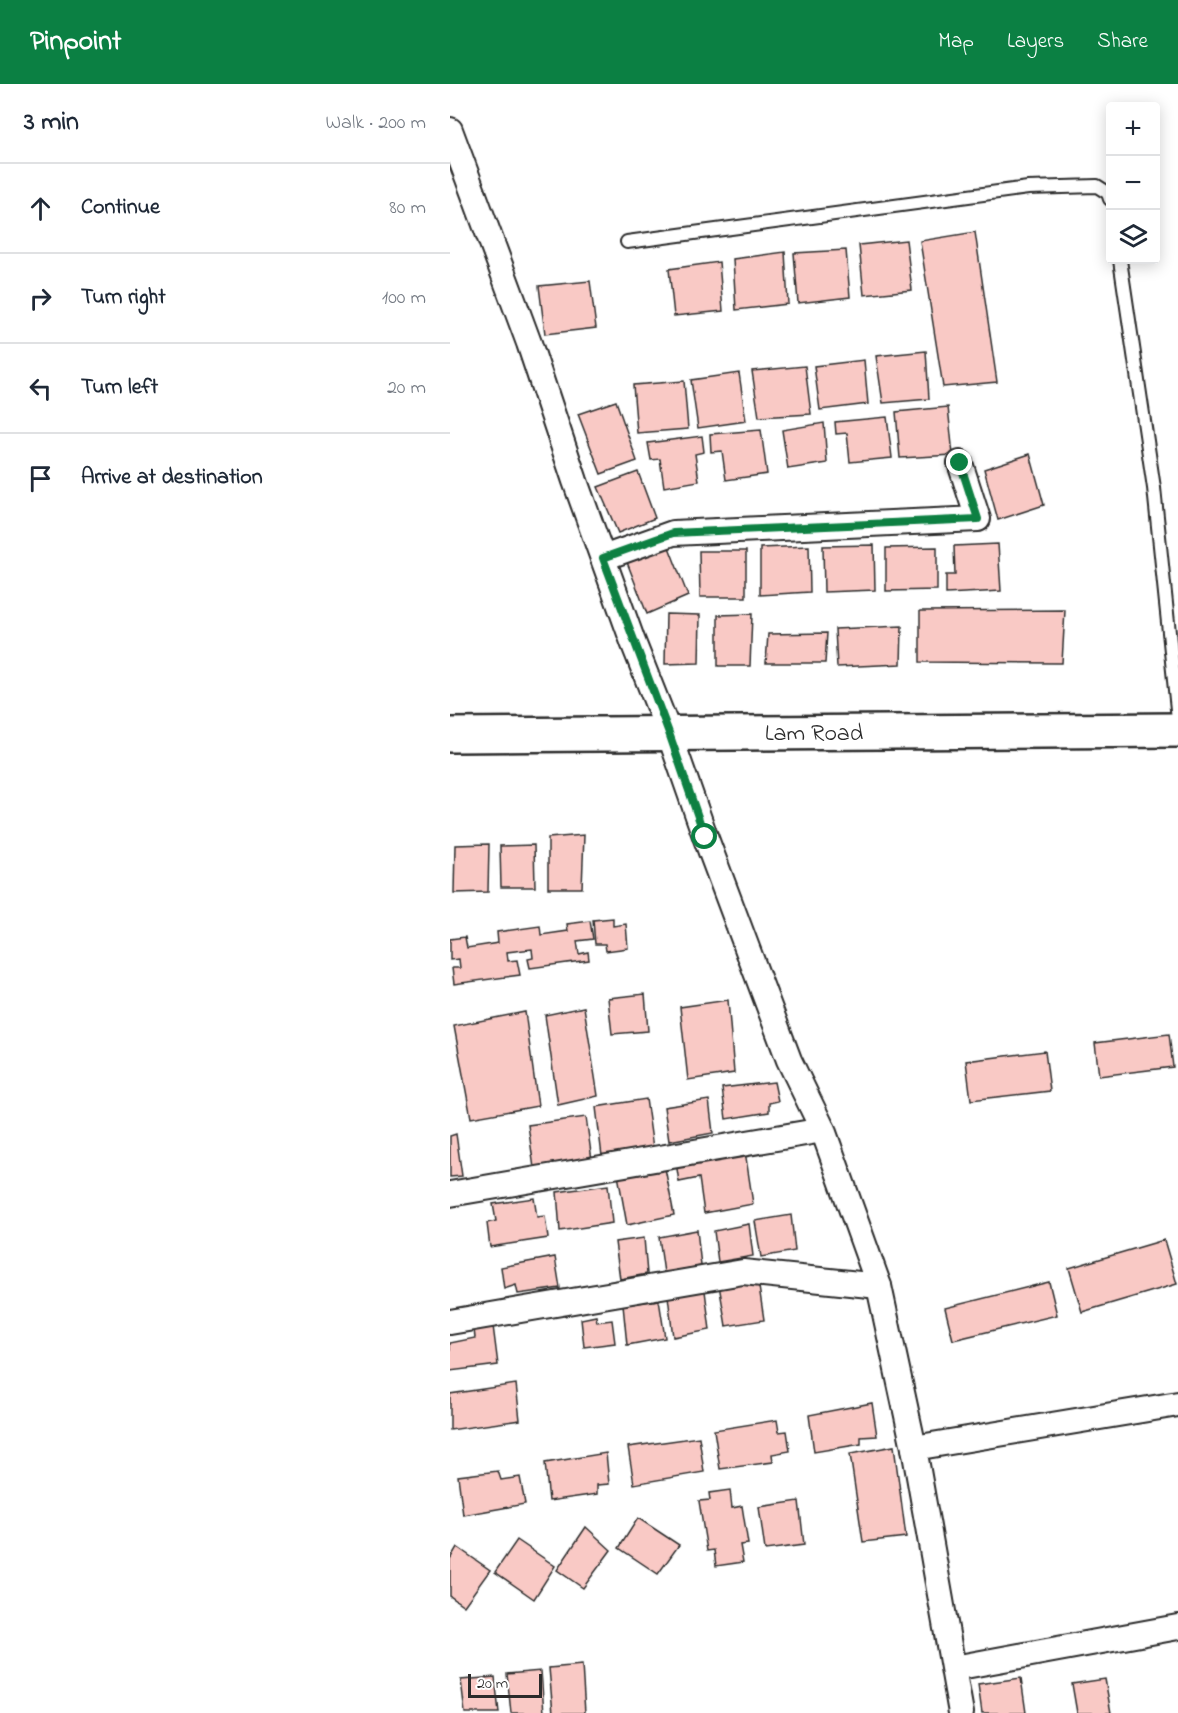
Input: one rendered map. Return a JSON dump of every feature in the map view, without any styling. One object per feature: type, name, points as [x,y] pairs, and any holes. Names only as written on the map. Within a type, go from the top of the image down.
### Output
[{"type":"main road","name":"Lam Road","points":[[450,735],[1178,730]]},
{"type":"street","points":[[450,130],[529,343],[603,558],[669,733],[705,837],[789,1059],[823,1130],[879,1286],[914,1448],[961,1713]]},
{"type":"street","points":[[603,558],[673,533],[978,519],[960,463]]},
{"type":"street","points":[[450,1194],[823,1130]]},
{"type":"street","points":[[450,1322],[743,1272],[879,1286]]},
{"type":"street","points":[[914,1448],[1178,1404]]},
{"type":"street","points":[[954,1668],[1178,1627]]},
{"type":"lane","points":[[627,242],[1028,188],[1097,186],[1106,192]]},
{"type":"lane","points":[[1121,264],[1154,488],[1178,719]]},
{"type":"building","points":[[975,232],[997,382],[943,387],[920,241]]},
{"type":"building","points":[[906,240],[912,290],[864,295],[859,245]]},
{"type":"building","points":[[846,250],[850,297],[798,303],[794,253]]},
{"type":"building","points":[[785,252],[788,304],[736,310],[733,259]]},
{"type":"building","points":[[719,262],[723,311],[674,316],[669,269]]},
{"type":"building","points":[[590,281],[596,328],[545,334],[539,286]]},
{"type":"building","points":[[926,351],[929,399],[883,403],[876,356]]},
{"type":"building","points":[[864,360],[868,404],[820,410],[814,366]]},
{"type":"building","points":[[805,366],[811,414],[759,417],[752,371]]},
{"type":"building","points":[[739,373],[746,421],[698,428],[691,380]]},
{"type":"building","points":[[684,381],[688,429],[637,433],[633,385]]},
{"type":"building","points":[[616,401],[637,461],[601,474],[578,414]]},
{"type":"building","points":[[948,407],[953,455],[900,458],[896,412]]},
{"type":"building","points":[[887,417],[892,458],[850,462],[847,433],[836,434],[835,422]]},
{"type":"building","points":[[824,423],[827,463],[788,469],[782,430]]},
{"type":"building","points":[[761,430],[767,474],[726,480],[722,451],[711,452],[710,434]]},
{"type":"building","points":[[702,436],[704,452],[695,454],[699,481],[664,487],[660,459],[651,460],[648,443]]},
{"type":"building","points":[[1030,454],[1044,505],[998,520],[984,469]]},
{"type":"building","points":[[638,472],[655,518],[618,533],[598,487]]},
{"type":"building","points":[[667,542],[688,596],[647,614],[625,557]]},
{"type":"building","points":[[998,544],[1001,591],[946,594],[946,575],[955,575],[954,546]]},
{"type":"building","points":[[874,545],[875,590],[824,592],[823,546]]},
{"type":"building","points":[[809,546],[810,592],[760,595],[760,548]]},
{"type":"building","points":[[937,547],[937,590],[886,591],[886,548]]},
{"type":"building","points":[[699,551],[746,551],[746,597],[700,597]]},
{"type":"building","points":[[1065,610],[1062,663],[920,662],[920,611]]},
{"type":"building","points":[[666,614],[700,615],[699,663],[665,664]]},
{"type":"building","points":[[752,614],[750,666],[718,666],[718,615]]},
{"type":"building","points":[[902,626],[901,664],[837,667],[835,629]]},
{"type":"building","points":[[827,633],[825,663],[766,663],[768,634]]},
{"type":"building","points":[[584,835],[582,888],[548,888],[548,838]]},
{"type":"building","points":[[489,844],[488,892],[454,893],[455,845]]},
{"type":"building","points":[[534,845],[535,887],[501,887],[500,846]]},
{"type":"building","points":[[613,918],[613,926],[626,924],[628,948],[606,951],[605,944],[595,944],[593,920]]},
{"type":"building","points":[[590,921],[593,939],[577,941],[579,954],[588,952],[589,960],[530,968],[528,959],[533,958],[532,949],[507,952],[508,961],[517,960],[520,975],[454,984],[452,968],[460,968],[459,959],[450,960],[450,939],[465,937],[467,948],[498,943],[497,932],[540,926],[541,935],[568,931],[567,924]]},
{"type":"building","points":[[645,994],[648,1031],[612,1034],[608,998]]},
{"type":"building","points":[[728,1000],[734,1073],[688,1080],[680,1007]]},
{"type":"building","points":[[584,1007],[598,1096],[558,1105],[545,1015]]},
{"type":"building","points":[[525,1012],[538,1106],[471,1118],[454,1026]]},
{"type":"building","points":[[1169,1034],[1173,1067],[1099,1076],[1095,1043]]},
{"type":"building","points":[[1045,1051],[1050,1091],[971,1100],[966,1061]]},
{"type":"building","points":[[774,1082],[778,1101],[769,1103],[769,1112],[726,1119],[722,1088]]},
{"type":"building","points":[[646,1099],[653,1148],[602,1156],[596,1107]]},
{"type":"building","points":[[709,1100],[713,1133],[669,1141],[664,1107]]},
{"type":"building","points":[[586,1117],[592,1160],[534,1168],[528,1125]]},
{"type":"building","points":[[456,1134],[462,1176],[450,1177],[450,1136]]},
{"type":"building","points":[[745,1151],[753,1204],[704,1213],[699,1178],[679,1182],[676,1162]]},
{"type":"building","points":[[665,1168],[674,1215],[627,1225],[618,1175]]},
{"type":"building","points":[[608,1185],[612,1223],[560,1231],[557,1192]]},
{"type":"building","points":[[534,1198],[537,1217],[545,1216],[548,1238],[490,1247],[487,1223],[496,1221],[493,1204]]},
{"type":"building","points":[[791,1215],[795,1251],[761,1257],[755,1221]]},
{"type":"building","points":[[749,1224],[753,1256],[718,1262],[714,1231]]},
{"type":"building","points":[[697,1230],[701,1266],[664,1273],[659,1237]]},
{"type":"building","points":[[644,1238],[647,1274],[620,1279],[615,1242]]},
{"type":"building","points":[[1164,1240],[1177,1284],[1082,1312],[1069,1268]]},
{"type":"building","points":[[555,1257],[560,1288],[518,1294],[516,1285],[504,1289],[501,1267]]},
{"type":"building","points":[[758,1280],[764,1320],[726,1326],[719,1285]]},
{"type":"building","points":[[1049,1282],[1057,1315],[953,1340],[945,1308]]},
{"type":"building","points":[[705,1291],[710,1330],[673,1337],[668,1296]]},
{"type":"building","points":[[659,1300],[665,1338],[627,1345],[623,1305]]},
{"type":"building","points":[[596,1316],[597,1322],[612,1320],[615,1343],[584,1347],[581,1319]]},
{"type":"building","points":[[493,1326],[498,1365],[450,1371],[450,1343],[475,1338],[474,1329]]},
{"type":"building","points":[[516,1384],[520,1420],[450,1430],[450,1394]]},
{"type":"building","points":[[872,1403],[877,1436],[861,1437],[861,1444],[814,1452],[809,1415]]},
{"type":"building","points":[[777,1420],[779,1432],[787,1431],[790,1451],[772,1454],[773,1462],[720,1469],[714,1430]]},
{"type":"building","points":[[699,1437],[704,1472],[634,1484],[628,1447]]},
{"type":"building","points":[[894,1446],[906,1537],[863,1542],[850,1454]]},
{"type":"building","points":[[606,1453],[609,1484],[597,1485],[597,1494],[549,1501],[545,1463]]},
{"type":"building","points":[[498,1471],[501,1480],[520,1477],[525,1504],[463,1515],[458,1476]]},
{"type":"building","points":[[730,1490],[732,1508],[742,1506],[748,1544],[740,1545],[743,1562],[716,1566],[714,1550],[707,1551],[699,1501],[710,1500],[709,1493]]},
{"type":"building","points":[[799,1501],[804,1545],[765,1550],[759,1507]]},
{"type":"building","points":[[638,1518],[679,1545],[658,1574],[619,1548]]},
{"type":"building","points":[[586,1527],[611,1550],[583,1588],[557,1570]]},
{"type":"building","points":[[517,1540],[555,1566],[534,1599],[495,1572]]},
{"type":"building","points":[[457,1547],[490,1570],[464,1606],[450,1596],[450,1559]]},
{"type":"building","points":[[582,1665],[585,1713],[553,1713],[549,1668]]},
{"type":"building","points":[[541,1671],[544,1713],[511,1713],[507,1674]]},
{"type":"building","points":[[495,1677],[499,1713],[465,1713],[461,1680]]},
{"type":"building","points":[[1021,1678],[1026,1713],[982,1713],[978,1684]]},
{"type":"building","points":[[1105,1679],[1111,1713],[1077,1713],[1072,1684]]},
{"type":"route","points":[[705,837],[669,733],[603,558],[673,533],[978,519],[960,463]]}]
